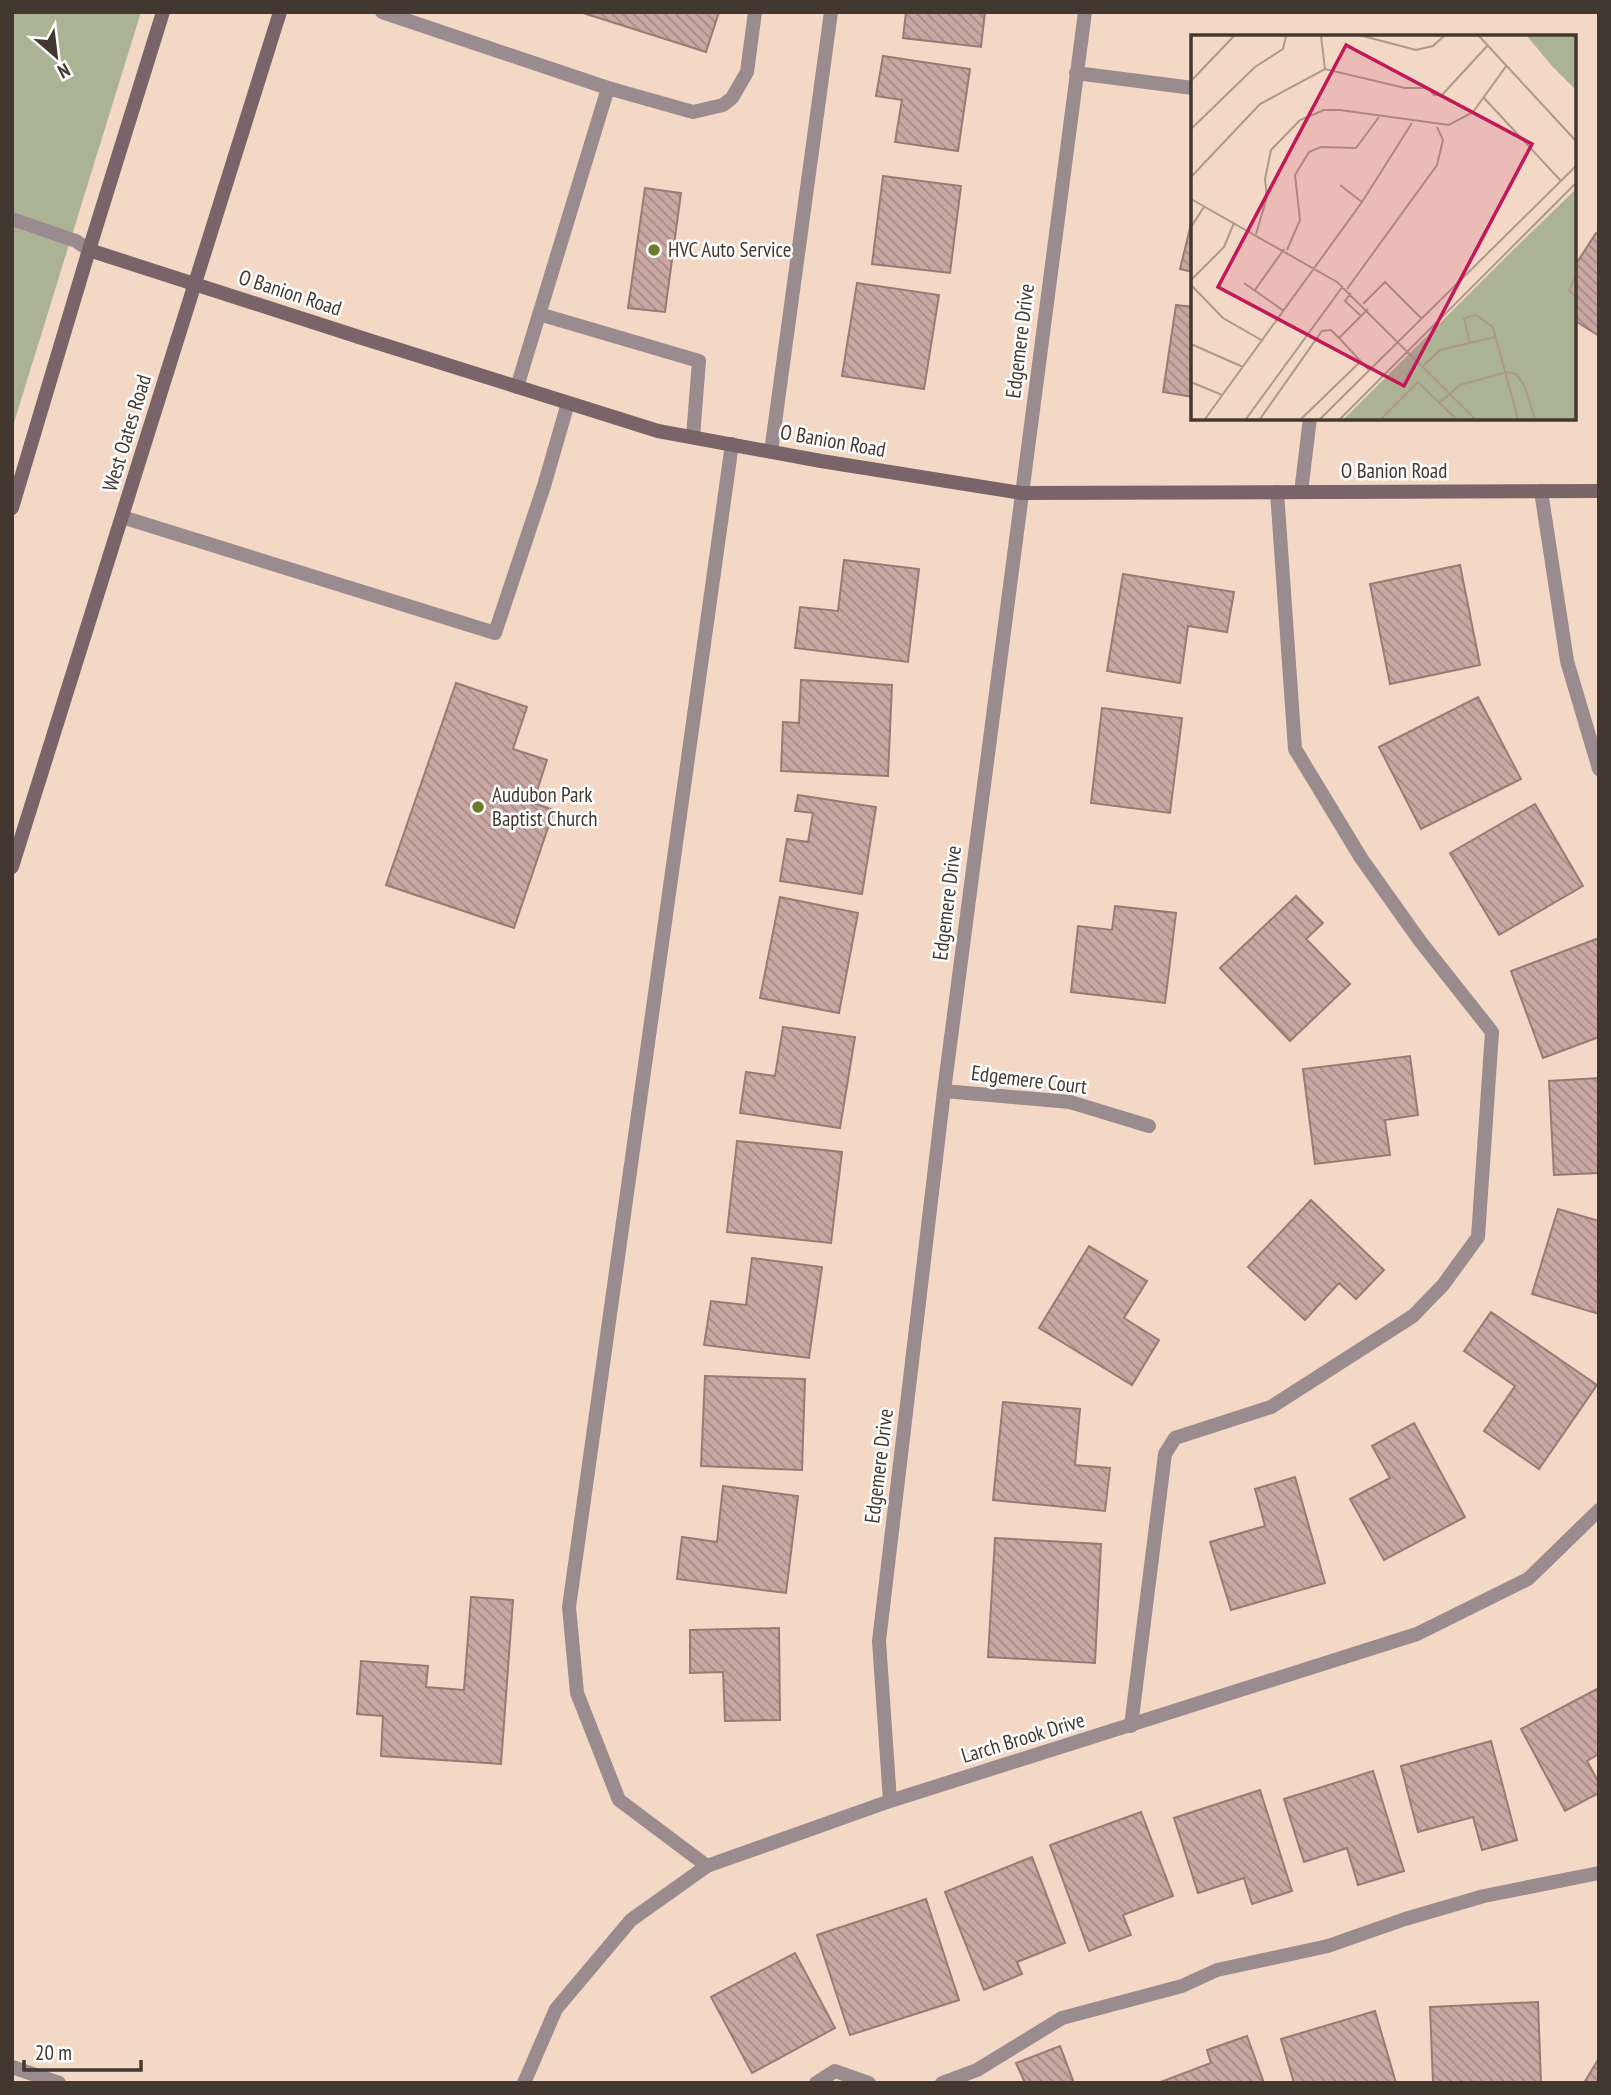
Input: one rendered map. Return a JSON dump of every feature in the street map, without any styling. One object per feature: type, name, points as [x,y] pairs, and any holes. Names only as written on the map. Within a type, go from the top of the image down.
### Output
[{"type":"street","points":[[12,508],[163,12]]},
{"type":"street","name":"West Oates Road","points":[[12,867],[280,12]]},
{"type":"street","points":[[382,12],[608,89],[693,111],[723,105],[733,98],[747,72],[755,12]]},
{"type":"street","points":[[771,452],[831,12]]},
{"type":"street","name":"Edgemere Drive","points":[[890,1801],[879,1641],[944,1091],[1085,12]]},
{"type":"street","points":[[1076,73],[1191,88]]},
{"type":"street","points":[[517,387],[608,89]]},
{"type":"street","points":[[12,219],[75,241],[89,250]]},
{"type":"street","name":"O Banion Road","points":[[89,250],[659,431],[1021,493],[1599,491]]},
{"type":"street","points":[[539,314],[699,362],[693,437]]},
{"type":"street","points":[[122,517],[495,633],[544,486],[568,403]]},
{"type":"street","points":[[1301,492],[1310,420]]},
{"type":"street","points":[[707,1866],[619,1800],[577,1693],[569,1606],[732,444]]},
{"type":"street","points":[[1541,491],[1567,661],[1599,769]]},
{"type":"street","points":[[1131,1726],[1166,1454],[1175,1437],[1271,1407],[1413,1316],[1443,1285],[1478,1237],[1492,1032],[1420,941],[1361,858],[1295,749],[1277,492]]},
{"type":"street","name":"Edgemere Court","points":[[944,1091],[1070,1102],[1149,1126]]},
{"type":"street","name":"Larch Brook Drive","points":[[524,2083],[556,2009],[631,1920],[707,1866],[890,1801],[1417,1634],[1528,1579],[1599,1510]]},
{"type":"street","points":[[942,2083],[977,2070],[1062,2018],[1182,1986],[1217,1970],[1328,1946],[1405,1919],[1484,1896],[1599,1873]]},
{"type":"street","points":[[12,2067],[59,2083]]},
{"type":"street","points":[[817,2083],[835,2071],[869,2083]]},
{"type":"green space","points":[[12,12],[141,12],[12,429]]},
{"type":"building","points":[[580,12],[719,12],[706,52]]},
{"type":"building","points":[[906,12],[985,12],[981,47],[903,38]]},
{"type":"building","points":[[883,56],[970,69],[958,151],[895,142],[902,100],[876,96]]},
{"type":"building","points":[[883,176],[961,186],[950,273],[872,264]]},
{"type":"building","name":"HVC Auto Service","points":[[645,188],[681,193],[665,312],[628,308]]},
{"type":"building","points":[[1191,224],[1191,272],[1180,269]]},
{"type":"building","points":[[1596,233],[1599,235],[1599,336],[1576,321],[1576,264]]},
{"type":"building","points":[[857,283],[939,295],[924,389],[842,376]]},
{"type":"building","points":[[1176,305],[1191,307],[1191,397],[1163,392]]},
{"type":"building","points":[[844,560],[919,569],[908,662],[795,648],[800,607],[838,611]]},
{"type":"building","points":[[1460,565],[1480,665],[1390,684],[1370,584]]},
{"type":"building","points":[[1123,574],[1234,592],[1227,632],[1188,626],[1180,683],[1107,671]]},
{"type":"building","points":[[801,680],[892,685],[888,776],[781,771],[783,722],[799,723]]},
{"type":"building","name":"Audubon Park Baptist Church","points":[[456,683],[527,707],[513,749],[547,760],[533,803],[554,810],[514,928],[386,885]]},
{"type":"building","points":[[1478,697],[1521,779],[1421,829],[1379,747]]},
{"type":"building","points":[[1102,708],[1182,718],[1170,813],[1091,803]]},
{"type":"building","points":[[798,795],[876,807],[862,894],[780,881],[787,839],[808,842],[813,813],[795,811]]},
{"type":"building","points":[[1535,804],[1583,886],[1499,935],[1450,853]]},
{"type":"building","points":[[1296,896],[1323,923],[1306,939],[1350,984],[1290,1041],[1220,968]]},
{"type":"building","points":[[780,897],[858,913],[839,1013],[760,998]]},
{"type":"building","points":[[1115,906],[1176,913],[1165,1003],[1071,992],[1078,926],[1112,930]]},
{"type":"building","points":[[1599,938],[1599,1037],[1543,1058],[1511,971]]},
{"type":"building","points":[[783,1027],[855,1037],[840,1128],[740,1113],[746,1072],[775,1076]]},
{"type":"building","points":[[1410,1056],[1418,1115],[1385,1120],[1390,1155],[1315,1164],[1303,1069]]},
{"type":"building","points":[[1599,1078],[1599,1173],[1554,1175],[1549,1081]]},
{"type":"building","points":[[737,1141],[842,1152],[831,1243],[727,1232]]},
{"type":"building","points":[[1311,1200],[1384,1270],[1356,1299],[1339,1283],[1305,1320],[1248,1267]]},
{"type":"building","points":[[1558,1209],[1599,1221],[1599,1314],[1532,1294]]},
{"type":"building","points":[[1089,1246],[1147,1281],[1124,1318],[1159,1340],[1132,1385],[1039,1328]]},
{"type":"building","points":[[752,1258],[822,1267],[809,1358],[704,1345],[711,1301],[746,1305]]},
{"type":"building","points":[[1491,1312],[1597,1385],[1539,1469],[1484,1431],[1515,1386],[1464,1351]]},
{"type":"building","points":[[705,1376],[805,1379],[802,1470],[701,1466]]},
{"type":"building","points":[[1003,1402],[1080,1409],[1075,1465],[1110,1468],[1105,1511],[993,1500]]},
{"type":"building","points":[[1414,1423],[1465,1517],[1384,1560],[1350,1499],[1390,1478],[1372,1446]]},
{"type":"building","points":[[1295,1477],[1325,1583],[1231,1610],[1210,1542],[1265,1526],[1255,1489]]},
{"type":"building","points":[[723,1486],[798,1496],[786,1593],[677,1579],[682,1537],[717,1542]]},
{"type":"building","points":[[995,1538],[1101,1544],[1095,1663],[988,1657]]},
{"type":"building","points":[[471,1597],[513,1600],[501,1764],[381,1756],[383,1716],[357,1714],[361,1661],[428,1666],[426,1687],[464,1690]]},
{"type":"building","points":[[779,1628],[780,1720],[725,1721],[723,1672],[690,1673],[690,1630]]},
{"type":"building","points":[[1599,1688],[1599,1754],[1587,1761],[1599,1783],[1599,1793],[1565,1811],[1521,1729]]},
{"type":"building","points":[[1491,1741],[1517,1840],[1482,1850],[1473,1817],[1418,1832],[1401,1766]]},
{"type":"building","points":[[1373,1771],[1404,1871],[1358,1885],[1347,1848],[1304,1862],[1284,1799]]},
{"type":"building","points":[[1260,1790],[1292,1891],[1252,1904],[1244,1878],[1198,1893],[1174,1818]]},
{"type":"building","points":[[1141,1812],[1173,1896],[1123,1915],[1131,1935],[1089,1951],[1050,1845]]},
{"type":"building","points":[[1032,1857],[1065,1943],[1017,1962],[1022,1974],[984,1990],[945,1892]]},
{"type":"building","points":[[926,1899],[959,2000],[850,2035],[817,1935]]},
{"type":"building","points":[[795,1953],[835,2028],[752,2073],[711,1997]]},
{"type":"building","points":[[1538,2002],[1541,2083],[1433,2083],[1430,2007]]},
{"type":"building","points":[[1375,2011],[1396,2083],[1294,2083],[1281,2039]]},
{"type":"building","points":[[1247,2036],[1264,2083],[1158,2083],[1211,2063],[1207,2050]]},
{"type":"building","points":[[1060,2046],[1074,2083],[1025,2083],[1016,2063]]},
{"type":"building","points":[[1599,2058],[1599,2083],[1584,2083]]},
{"type":"place","name":"HVC Auto Service","points":[[654,250]]},
{"type":"place","name":"Audubon Park Baptist Church","points":[[478,807]]}]
